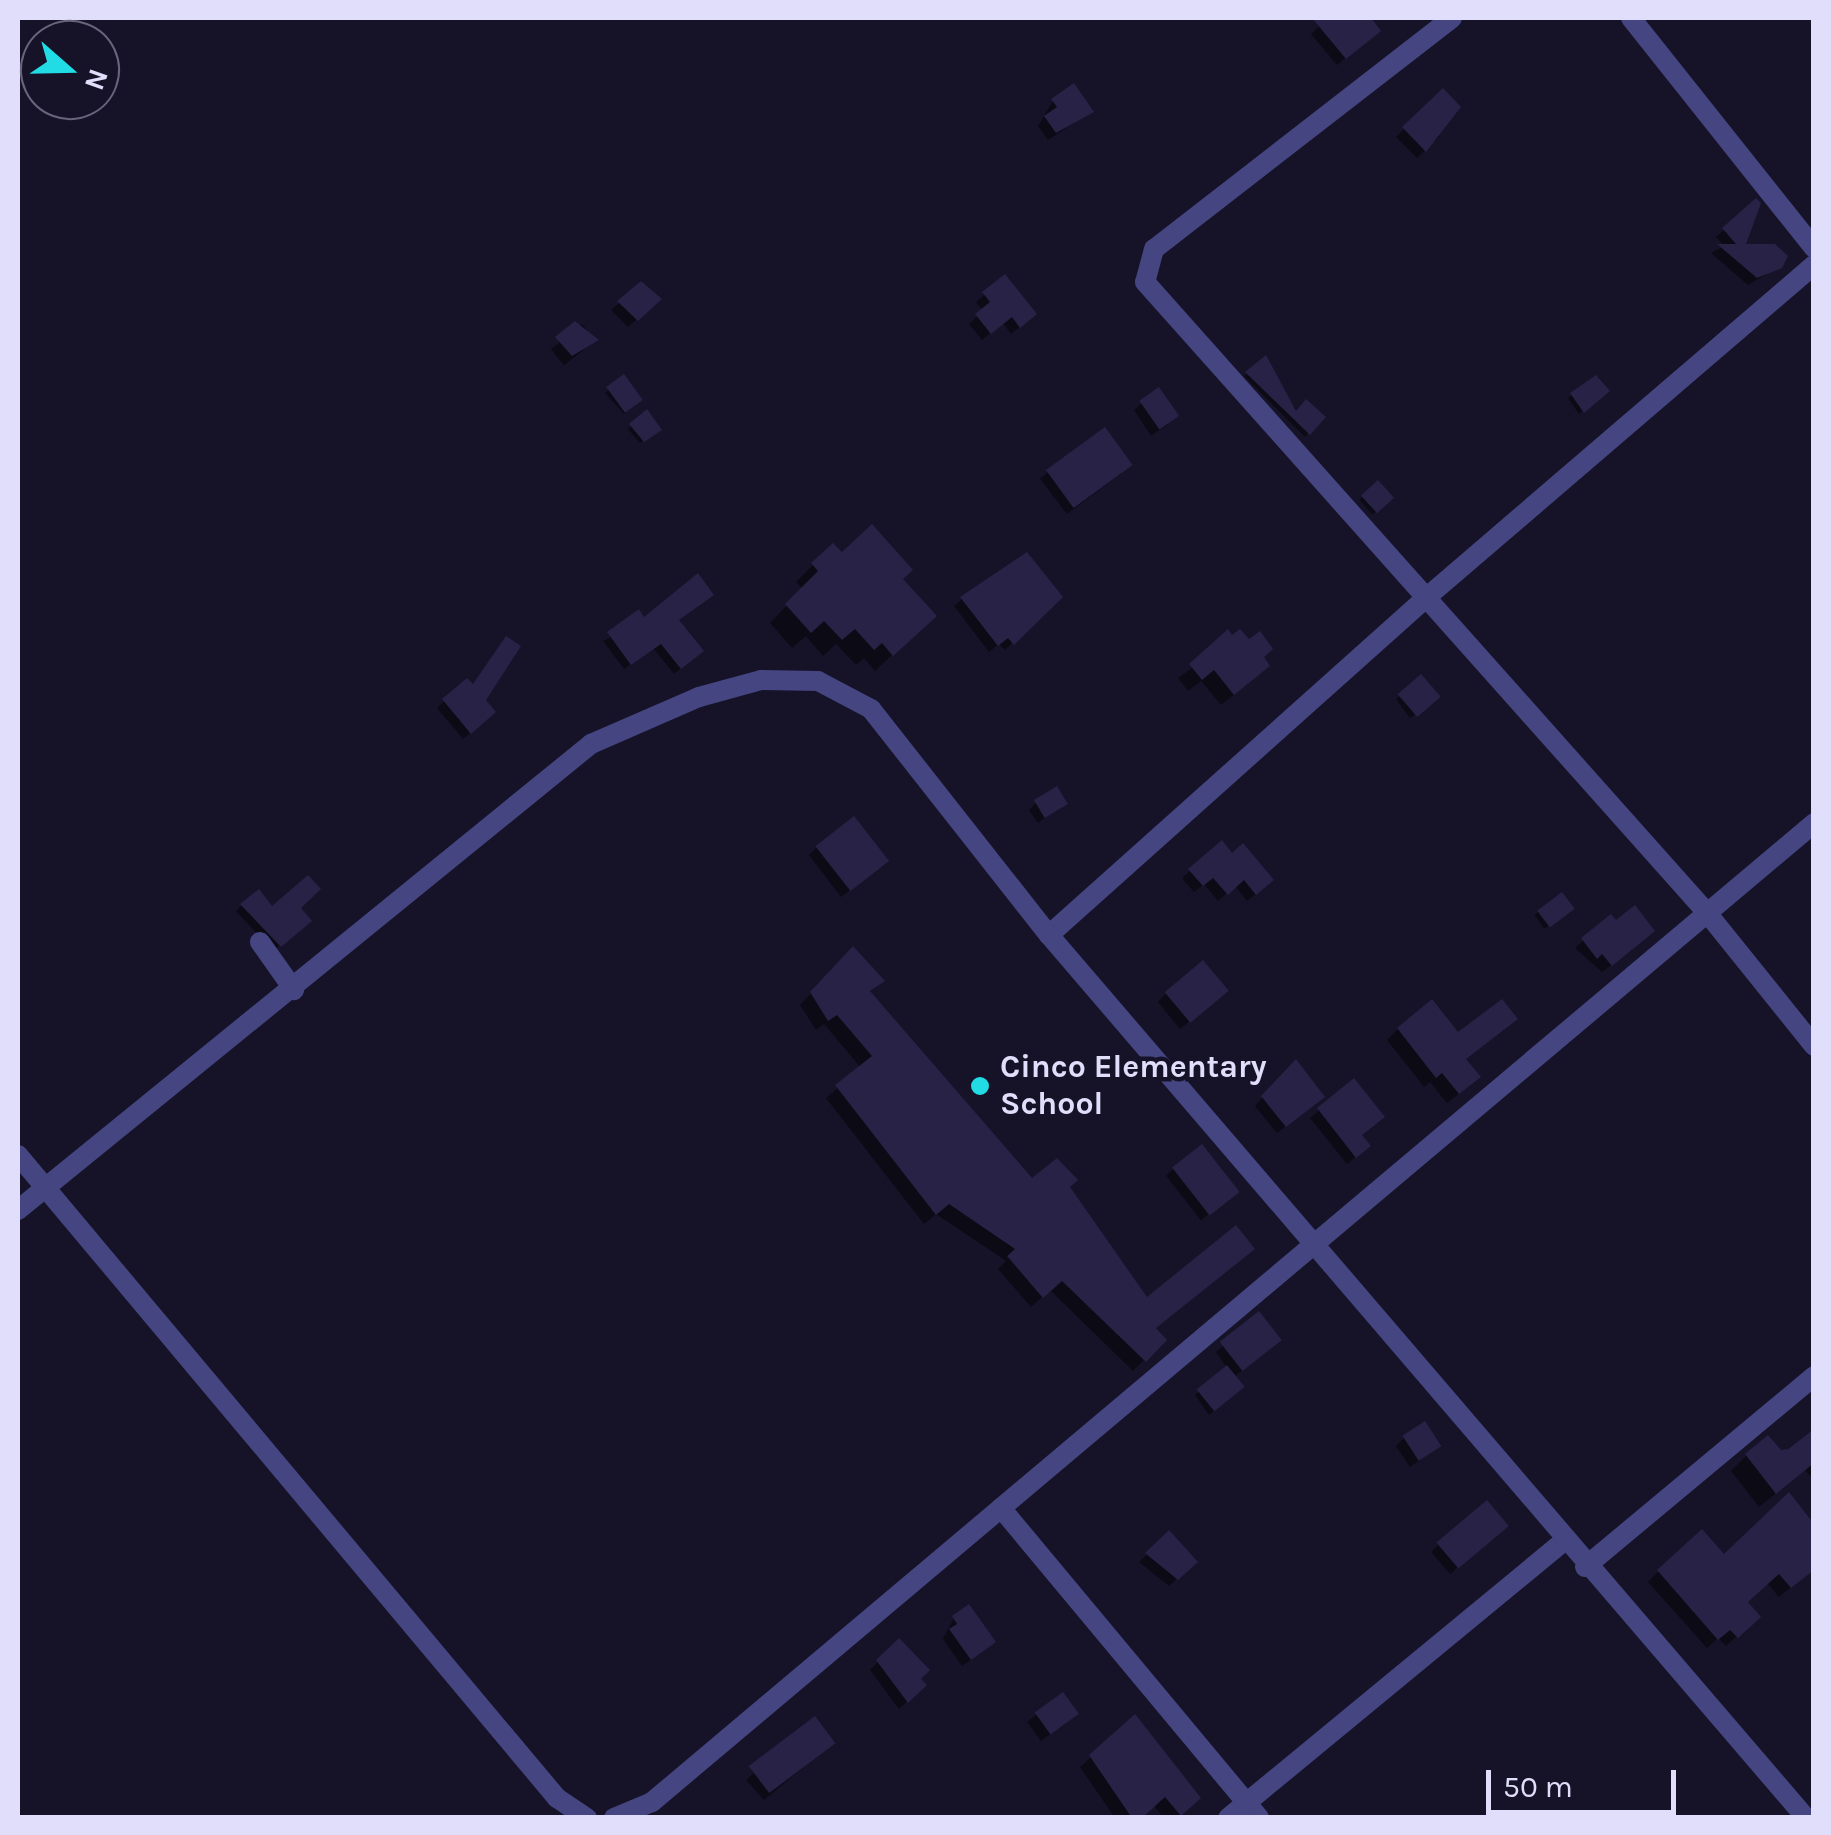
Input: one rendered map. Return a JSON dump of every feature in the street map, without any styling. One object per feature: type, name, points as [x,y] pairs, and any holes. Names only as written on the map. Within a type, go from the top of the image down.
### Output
[{"type":"street","points":[[1452,18],[1154,249],[1144,272],[1145,282],[1226,378],[1427,597],[1708,914],[1814,1046]]},
{"type":"street","points":[[1630,18],[1814,248]]},
{"type":"street","points":[[1049,935],[1427,597],[1814,265]]},
{"type":"street","points":[[18,1210],[294,990],[591,744],[699,697],[761,680],[818,681],[870,709],[1049,935],[1585,1567],[1807,1815]]},
{"type":"street","points":[[614,1818],[652,1802],[1312,1242],[1814,823]]},
{"type":"street","points":[[260,942],[294,990]]},
{"type":"street","points":[[18,1155],[557,1798],[587,1818]]},
{"type":"street","points":[[1585,1567],[1814,1376]]},
{"type":"street","points":[[1001,1508],[1253,1810]]},
{"type":"street","points":[[1228,1818],[1253,1810],[1564,1541]]},
{"type":"building","points":[[1312,18],[1371,18],[1381,31],[1346,59]]},
{"type":"building","points":[[1074,83],[1094,112],[1056,133],[1044,116],[1057,107],[1051,99]]},
{"type":"building","points":[[1443,88],[1461,107],[1426,152],[1402,127]]},
{"type":"building","points":[[1756,198],[1761,203],[1746,244],[1775,244],[1788,256],[1782,268],[1757,278],[1717,244],[1736,244],[1722,228]]},
{"type":"building","points":[[1005,274],[1037,314],[1020,328],[1012,317],[991,334],[975,314],[990,302],[982,292]]},
{"type":"building","points":[[641,281],[662,299],[638,321],[617,301]]},
{"type":"building","points":[[575,321],[599,340],[572,356],[555,337]]},
{"type":"building","points":[[1266,355],[1296,411],[1306,399],[1326,417],[1310,435],[1245,372]]},
{"type":"building","points":[[624,374],[643,400],[625,413],[606,387]]},
{"type":"building","points":[[1596,375],[1610,391],[1584,413],[1570,393]]},
{"type":"building","points":[[1159,387],[1179,416],[1159,429],[1139,401]]},
{"type":"building","points":[[647,409],[662,430],[644,442],[629,424]]},
{"type":"building","points":[[1105,427],[1133,465],[1074,508],[1046,470]]},
{"type":"building","points":[[1378,480],[1394,498],[1377,513],[1361,495]]},
{"type":"building","points":[[872,524],[913,570],[903,579],[937,616],[893,656],[882,643],[874,650],[855,629],[842,640],[824,621],[811,633],[785,604],[818,571],[811,563],[833,543],[842,552]]},
{"type":"building","points":[[1027,552],[1063,597],[1014,645],[1008,638],[998,646],[960,597]]},
{"type":"building","points":[[698,573],[714,595],[679,620],[704,651],[681,669],[661,644],[631,665],[607,632],[639,609],[644,617]]},
{"type":"building","points":[[1228,629],[1232,635],[1240,629],[1249,639],[1260,631],[1273,649],[1264,657],[1270,666],[1234,695],[1214,670],[1202,680],[1189,664]]},
{"type":"building","points":[[506,636],[521,646],[486,700],[496,712],[471,734],[442,699],[467,678],[473,684]]},
{"type":"building","points":[[1421,674],[1441,697],[1417,717],[1398,694]]},
{"type":"building","points":[[1057,786],[1068,804],[1045,818],[1034,800]]},
{"type":"building","points":[[854,816],[889,861],[850,891],[815,846]]},
{"type":"building","points":[[1222,840],[1232,853],[1243,843],[1274,880],[1256,895],[1244,880],[1228,895],[1213,878],[1203,886],[1188,869]]},
{"type":"building","points":[[308,875],[321,889],[301,908],[312,921],[281,947],[240,904],[259,889],[272,906]]},
{"type":"building","points":[[1562,892],[1575,909],[1550,927],[1537,911]]},
{"type":"building","points":[[1635,905],[1655,931],[1612,966],[1602,954],[1597,959],[1581,938],[1611,914],[1616,920]]},
{"type":"building","points":[[853,946],[885,981],[870,991],[1032,1178],[1057,1158],[1078,1180],[1070,1187],[1147,1297],[1236,1225],[1255,1249],[1156,1328],[1167,1340],[1146,1362],[1062,1281],[1043,1298],[1007,1256],[1015,1249],[949,1204],[936,1215],[835,1085],[872,1056],[837,1015],[828,1021],[810,992]]},
{"type":"building","points":[[1203,960],[1229,991],[1190,1023],[1165,992]]},
{"type":"building","points":[[1432,999],[1458,1032],[1502,999],[1518,1019],[1466,1059],[1481,1077],[1459,1094],[1442,1073],[1436,1078],[1397,1028]]},
{"type":"building","points":[[1296,1059],[1325,1097],[1286,1127],[1261,1096]]},
{"type":"building","points":[[1354,1078],[1385,1117],[1362,1135],[1371,1146],[1356,1158],[1317,1108]]},
{"type":"building","points":[[1202,1144],[1240,1192],[1210,1215],[1172,1167]]},
{"type":"building","points":[[1259,1311],[1282,1340],[1242,1371],[1220,1342]]},
{"type":"building","points":[[1227,1365],[1245,1387],[1214,1411],[1197,1390]]},
{"type":"building","points":[[1425,1421],[1441,1446],[1419,1461],[1402,1436]]},
{"type":"building","points":[[1814,1429],[1814,1463],[1776,1494],[1745,1454],[1768,1435],[1781,1450]]},
{"type":"building","points":[[1789,1492],[1814,1524],[1814,1570],[1791,1588],[1779,1574],[1748,1602],[1761,1617],[1738,1638],[1730,1630],[1718,1640],[1657,1570],[1702,1529],[1724,1554]]},
{"type":"building","points":[[1487,1500],[1509,1526],[1458,1568],[1436,1542]]},
{"type":"building","points":[[1169,1530],[1198,1562],[1178,1580],[1145,1553]]},
{"type":"building","points":[[969,1604],[996,1642],[971,1660],[949,1629],[957,1624],[952,1616]]},
{"type":"building","points":[[899,1638],[930,1670],[921,1679],[927,1685],[908,1703],[876,1660]]},
{"type":"building","points":[[1063,1692],[1079,1714],[1051,1734],[1035,1713]]},
{"type":"building","points":[[1135,1714],[1201,1798],[1181,1816],[1165,1797],[1142,1818],[1132,1818],[1089,1755]]},
{"type":"building","points":[[815,1716],[835,1743],[769,1793],[749,1766]]},
{"type":"place","name":"Cinco Elementary School","points":[[980,1086]]}]
